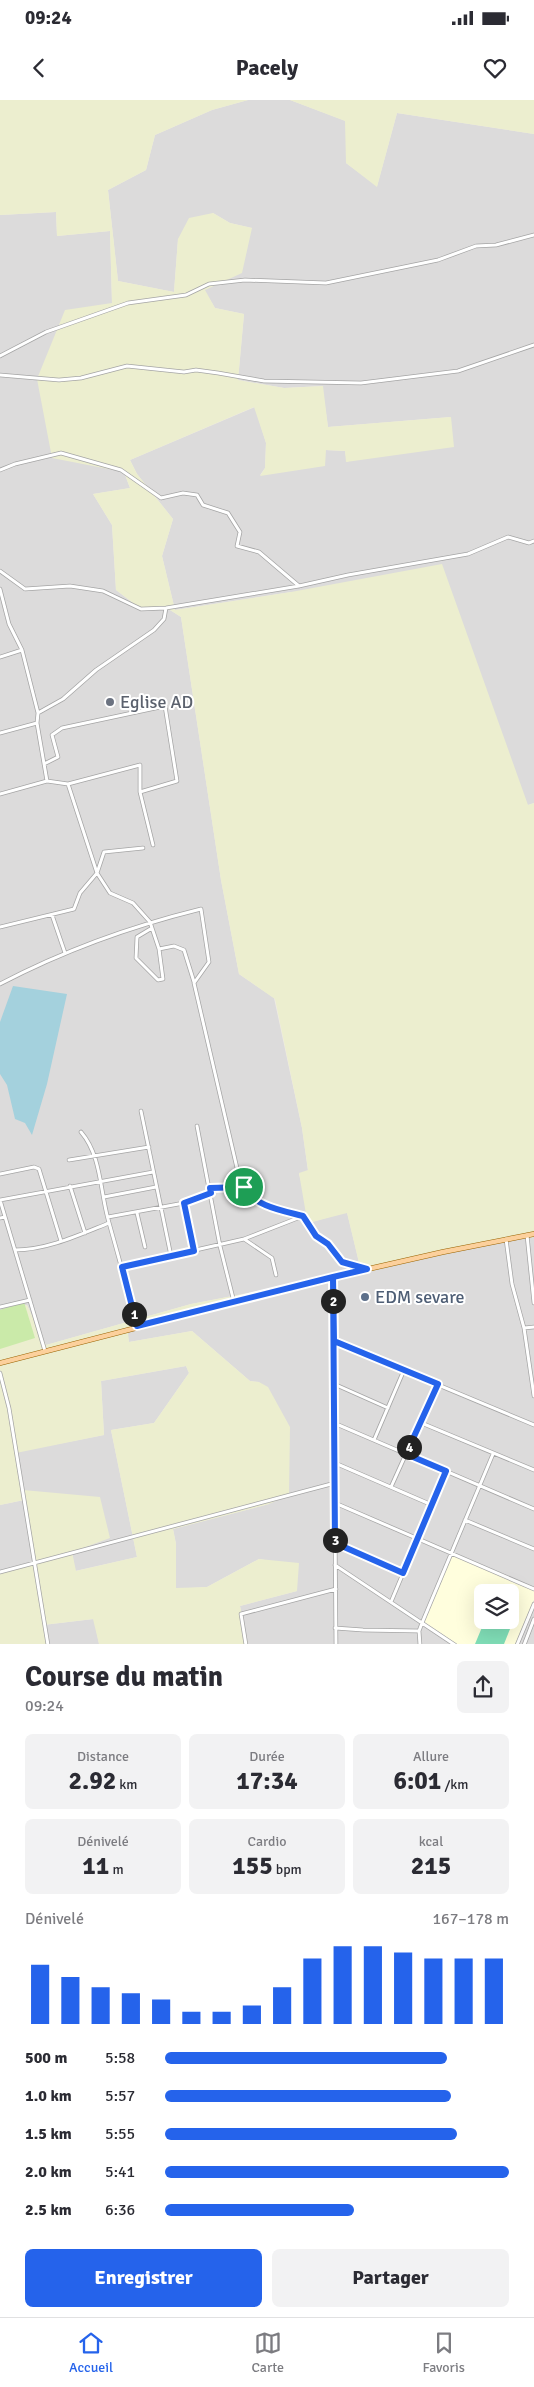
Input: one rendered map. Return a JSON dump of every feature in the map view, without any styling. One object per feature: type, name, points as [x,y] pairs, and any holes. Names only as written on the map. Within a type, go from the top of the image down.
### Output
[{"type":"main road","points":[[0,1363],[137,1326],[333,1277],[534,1234]]},
{"type":"street","points":[[0,356],[46,332],[128,303],[186,295],[209,284],[245,280],[326,283],[438,260],[476,246],[496,245],[534,235]]},
{"type":"street","points":[[0,375],[37,379],[81,378],[127,366],[174,372],[196,370],[218,372],[264,382],[361,383],[458,371],[534,345]]},
{"type":"street","points":[[0,470],[15,464],[61,453],[121,470],[161,498],[182,493],[197,495],[203,505],[228,513],[240,532],[237,546],[259,552],[299,586]]},
{"type":"street","points":[[0,571],[25,589],[70,586],[103,591],[141,609],[166,608],[299,586],[348,575],[468,554],[508,537],[529,543],[534,541]]},
{"type":"street","points":[[0,589],[10,624],[22,650],[38,713],[37,723],[47,781]]},
{"type":"street","points":[[38,713],[63,699],[96,670],[154,630],[164,619],[166,608]]},
{"type":"street","points":[[0,657],[22,650]]},
{"type":"street","points":[[44,764],[58,757],[52,735],[62,728],[165,706],[176,781],[140,792]]},
{"type":"street","points":[[0,734],[37,723]]},
{"type":"street","points":[[0,794],[47,781],[68,784],[140,765],[140,792],[154,845]]},
{"type":"street","points":[[68,784],[97,873],[110,894],[132,903],[150,922],[152,928],[159,949],[163,979],[158,980],[136,958],[137,937],[152,928]]},
{"type":"street","points":[[0,927],[74,909],[80,893],[97,873],[104,852],[142,848]]},
{"type":"street","points":[[0,984],[65,953],[150,922],[201,909],[209,962],[194,983]]},
{"type":"street","points":[[52,915],[65,953]]},
{"type":"street","points":[[159,949],[174,946],[184,950],[194,983],[240,1181],[248,1196],[274,1208],[303,1216],[316,1236],[328,1244],[342,1262],[367,1269]]},
{"type":"street","points":[[141,1111],[171,1256]]},
{"type":"street","points":[[197,1126],[220,1246],[234,1302]]},
{"type":"street","points":[[81,1132],[88,1140],[94,1156],[108,1218],[137,1326]]},
{"type":"street","points":[[69,1160],[149,1147]]},
{"type":"street","points":[[0,1174],[34,1167],[39,1169],[61,1241]]},
{"type":"street","points":[[46,1351],[0,1200],[153,1172]]},
{"type":"street","points":[[70,1186],[85,1232]]},
{"type":"street","points":[[104,1197],[156,1187]]},
{"type":"street","points":[[210,1188],[244,1187]]},
{"type":"street","points":[[108,1218],[184,1203],[211,1193]]},
{"type":"street","points":[[184,1203],[194,1251]]},
{"type":"street","points":[[136,1213],[145,1247]]},
{"type":"street","points":[[122,1267],[220,1246],[244,1239],[303,1216]]},
{"type":"street","points":[[0,1218],[5,1217]]},
{"type":"street","points":[[15,1250],[27,1250],[61,1241],[110,1224]]},
{"type":"street","points":[[527,1236],[534,1303]]},
{"type":"street","points":[[244,1239],[272,1258],[276,1275]]},
{"type":"street","points":[[506,1239],[512,1284],[524,1328],[534,1396]]},
{"type":"street","points":[[333,1277],[336,1644]]},
{"type":"street","points":[[0,1307],[30,1300]]},
{"type":"street","points":[[524,1328],[534,1327]]},
{"type":"street","points":[[334,1341],[534,1425]]},
{"type":"street","points":[[374,1440],[404,1370]]},
{"type":"street","points":[[0,1373],[9,1408],[48,1644]]},
{"type":"street","points":[[334,1384],[388,1408]]},
{"type":"street","points":[[391,1487],[419,1422],[438,1384]]},
{"type":"street","points":[[419,1422],[534,1470]]},
{"type":"street","points":[[334,1423],[479,1487],[533,1508]]},
{"type":"street","points":[[420,1644],[419,1631],[422,1623],[493,1454]]},
{"type":"street","points":[[335,1463],[432,1504]]},
{"type":"street","points":[[391,1602],[446,1471]]},
{"type":"street","points":[[0,1572],[335,1483]]},
{"type":"street","points":[[335,1503],[534,1589]]},
{"type":"street","points":[[465,1520],[534,1549]]},
{"type":"street","points":[[335,1543],[403,1573]]},
{"type":"street","points":[[336,1565],[455,1644]]},
{"type":"street","points":[[246,1644],[241,1614],[336,1588]]},
{"type":"street","points":[[517,1644],[534,1604]]},
{"type":"street","points":[[524,1644],[534,1622],[528,1620]]},
{"type":"street","points":[[335,1628],[419,1631]]},
{"type":"shaded area","points":[[0,100],[248,100],[212,110],[155,135],[146,170],[108,190],[118,281],[174,292],[178,239],[189,218],[213,213],[230,223],[252,228],[242,273],[205,290],[215,308],[244,314],[238,380],[284,388],[323,386],[328,427],[451,417],[454,447],[346,462],[345,451],[326,450],[325,466],[260,476],[265,468],[266,443],[254,407],[130,460],[137,474],[173,519],[162,556],[175,610],[291,592],[442,564],[528,805],[534,803],[534,1237],[494,1243],[388,1267],[128,1332],[129,1342],[192,1331],[250,1381],[259,1382],[268,1387],[290,1427],[289,1495],[269,1504],[173,1529],[176,1544],[176,1588],[207,1587],[259,1559],[299,1563],[297,1591],[240,1606],[248,1644],[99,1644],[93,1619],[43,1625],[47,1644],[0,1644],[0,1572],[33,1563],[24,1500],[0,1505],[0,1311],[27,1305],[46,1345],[191,1304],[361,1271],[347,1213],[312,1222],[307,1220],[299,1173],[308,1170],[302,1128],[275,999],[239,974],[221,880],[181,617],[170,610],[141,609],[116,590],[112,525],[93,494],[130,488],[124,472],[52,458],[37,379],[65,310],[112,303],[110,231],[57,236],[56,212],[0,215]],"holes":[[[186,1366],[189,1373],[154,1423],[111,1430],[137,1557],[76,1571],[72,1552],[110,1538],[100,1497],[23,1490],[16,1453],[104,1435],[101,1381]]]},
{"type":"shaded area","points":[[248,100],[290,100],[346,121],[346,163],[377,186],[397,113],[534,134],[534,803],[528,805],[291,592],[175,610],[162,556],[173,519],[137,474],[130,460],[255,407],[266,443],[265,468],[260,475],[325,450],[345,451],[347,462],[451,417],[328,427],[322,386],[284,388],[238,380],[244,314],[215,308],[204,290],[252,228],[230,223],[213,213],[178,239],[174,292],[118,281],[108,190],[146,170],[155,135],[212,110]]},
{"type":"shaded area","points":[[290,100],[534,100],[534,134],[397,113],[377,187],[346,163],[345,121]]},
{"type":"shaded area","points":[[56,212],[57,236],[110,231],[112,303],[124,472],[130,488],[93,494],[112,525],[116,590],[141,609],[170,610],[181,617],[221,880],[239,974],[274,998],[302,1128],[308,1171],[299,1174],[312,1222],[347,1212],[361,1271],[191,1304],[46,1345],[27,1305],[0,1311],[0,215]]},
{"type":"shaded area","points":[[534,1237],[534,1644],[248,1644],[240,1606],[297,1591],[276,1562],[259,1559],[207,1587],[176,1589],[176,1544],[173,1529],[269,1504],[259,1382],[250,1381],[192,1331],[129,1342],[127,1332],[388,1267],[494,1243]]},
{"type":"shaded area","points":[[186,1366],[189,1373],[154,1423],[111,1430],[137,1557],[75,1571],[72,1552],[23,1490],[16,1452],[104,1435],[101,1381]]},
{"type":"shaded area","points":[[24,1500],[34,1563],[0,1572],[0,1505]]},
{"type":"shaded area","points":[[452,1555],[534,1590],[534,1600],[516,1644],[457,1644],[423,1621]]},
{"type":"shaded area","points":[[94,1619],[99,1644],[47,1644],[43,1625]]},
{"type":"green space","points":[[24,1302],[35,1338],[0,1349],[0,1310]]},
{"type":"green space","points":[[481,1629],[510,1629],[504,1644],[475,1644]]},
{"type":"water","points":[[13,986],[67,994],[47,1084],[32,1135],[25,1123],[15,1119],[7,1085],[0,1074],[0,1022]]},
{"type":"place","name":"Eglise AD","points":[[110,702]]},
{"type":"place","name":"EDM sevare","points":[[365,1297]]},
{"type":"route","points":[[244,1187],[210,1188],[211,1193],[184,1203],[194,1251],[122,1267],[137,1326],[333,1277],[334,1341],[332,1368],[334,1384],[335,1543],[403,1573],[446,1471],[406,1454],[438,1384],[334,1341],[333,1277],[367,1269],[342,1262],[328,1244],[316,1236],[303,1216],[274,1208],[248,1196],[244,1187]]}]
